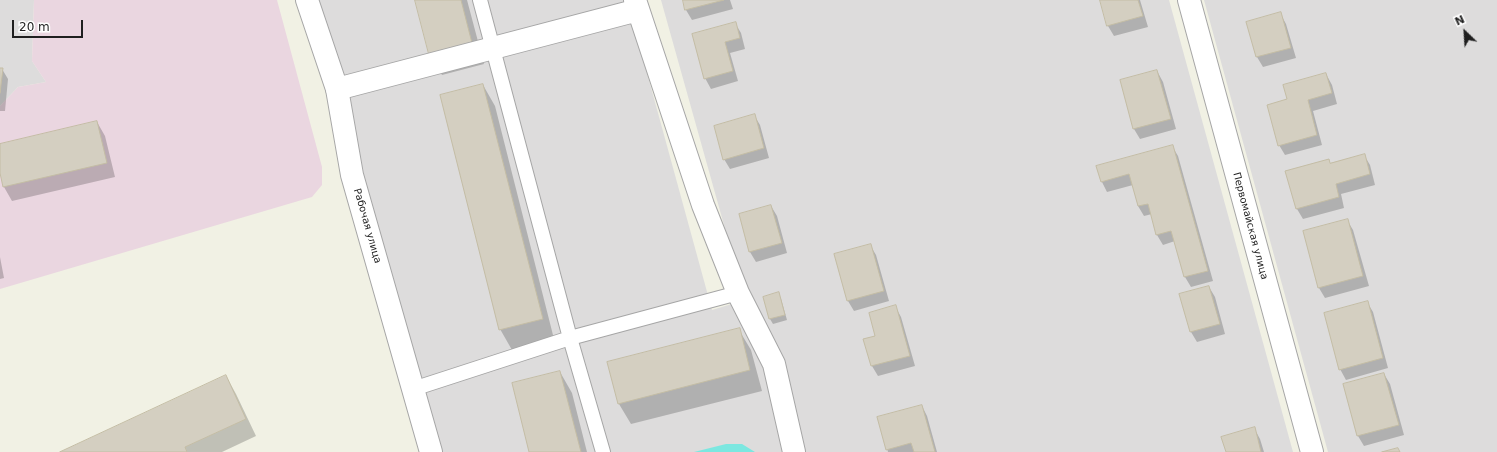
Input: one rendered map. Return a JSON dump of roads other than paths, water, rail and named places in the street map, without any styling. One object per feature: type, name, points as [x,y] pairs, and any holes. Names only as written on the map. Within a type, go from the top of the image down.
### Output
[{"type":"street","name":"Рабочая улица","points":[[307,0],[337,89],[352,175],[431,452]]},
{"type":"street","name":"Первомайская улица","points":[[1188,0],[1312,452]]},
{"type":"street","points":[[337,89],[493,48],[637,5],[703,204],[738,293],[774,364],[794,452]]},
{"type":"lane","points":[[480,0],[570,338],[603,452]]},
{"type":"lane","points":[[413,389],[570,338],[738,293]]}]
